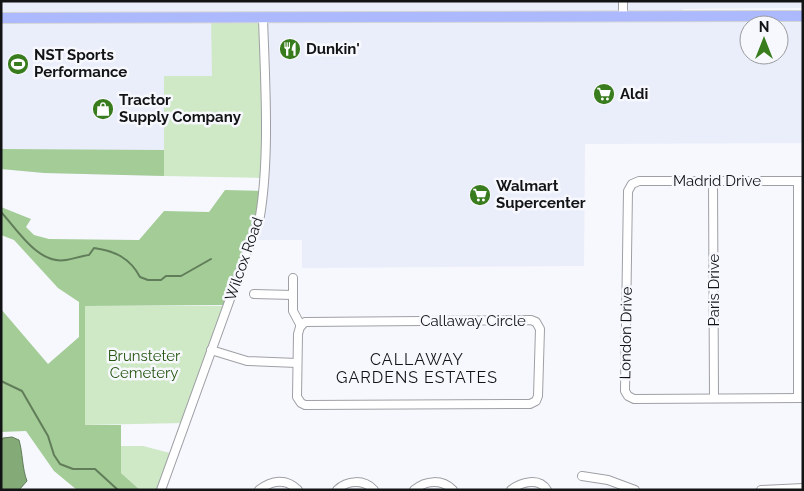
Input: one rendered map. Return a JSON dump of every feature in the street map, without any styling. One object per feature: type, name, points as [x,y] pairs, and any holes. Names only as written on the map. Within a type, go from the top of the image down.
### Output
[{"type":"main road","points":[[1,18],[803,16]]},
{"type":"street","points":[[623,1],[623,16]]},
{"type":"street","name":"Wilcox Road","points":[[161,490],[257,228],[262,204],[266,93],[263,18]]},
{"type":"street","name":"Madrid Drive","points":[[632,184],[639,181],[800,181]]},
{"type":"street","name":"Paris Drive","points":[[713,181],[714,398]]},
{"type":"street","points":[[800,181],[801,398]]},
{"type":"street","name":"London Drive","points":[[632,184],[628,191],[626,394],[634,399],[801,398]]},
{"type":"street","points":[[293,278],[293,304],[297,320],[301,326]]},
{"type":"street","points":[[254,294],[293,295]]},
{"type":"street","points":[[284,295],[284,302],[286,304],[293,304]]},
{"type":"street","name":"Callaway Circle","points":[[531,320],[536,322],[540,329],[538,396],[536,401],[530,404],[305,405],[297,397],[298,334],[301,326],[309,322],[531,320]]},
{"type":"street","points":[[211,350],[247,361],[297,363]]},
{"type":"street","points":[[582,476],[608,480],[635,490]]},
{"type":"street","points":[[259,490],[269,483],[284,482],[298,490]]},
{"type":"street","points":[[337,490],[348,482],[364,483],[374,490]]},
{"type":"street","points":[[414,490],[422,484],[435,482],[444,483],[453,490]]},
{"type":"street","points":[[511,490],[522,483],[532,483],[542,484],[547,490]]},
{"type":"street","points":[[762,490],[803,488]]},
{"type":"shaded area","points":[[1,1],[803,1],[803,8],[683,9],[683,16],[739,16],[739,65],[789,65],[789,16],[803,16],[803,143],[585,144],[584,266],[302,268],[302,240],[252,240],[260,216],[264,122],[212,76],[164,76],[164,176],[44,173],[1,169]]},
{"type":"shaded area","points":[[1,149],[164,150],[164,176],[44,173],[1,169]]},
{"type":"shaded area","points":[[225,190],[263,191],[228,305],[85,306],[85,425],[121,425],[121,473],[140,490],[77,490],[54,471],[26,431],[1,432],[1,309],[48,364],[79,337],[79,302],[58,288],[14,240],[1,235],[1,207],[31,219],[26,227],[34,235],[49,239],[139,240],[164,211],[209,212]]},
{"type":"shaded area","points":[[12,437],[19,440],[27,481],[19,490],[1,490],[1,441],[3,438]]},
{"type":"green space","points":[[211,17],[263,18],[263,178],[164,176],[164,76],[212,76]]},
{"type":"green space","name":"Brunsteter Cemetery","points":[[85,306],[228,306],[185,423],[85,425]]},
{"type":"green space","points":[[121,446],[143,446],[174,454],[161,490],[140,490],[121,473]]},
{"type":"waterway","points":[[1,212],[21,236],[37,251],[46,257],[56,260],[89,255],[94,248],[102,249],[115,253],[127,260],[140,277],[148,280],[161,280],[166,276],[181,276],[211,259]]},
{"type":"waterway","points":[[1,381],[22,391],[48,436],[54,455],[60,464],[73,469],[95,469],[118,490]]},
{"type":"place","name":"Dunkin'","points":[[290,49]]},
{"type":"place","name":"NST Sports Performance","points":[[18,64]]},
{"type":"place","name":"Aldi","points":[[604,94]]},
{"type":"place","name":"Tractor Supply Company","points":[[103,109]]},
{"type":"place","name":"Walmart Supercenter","points":[[480,195]]},
{"type":"district","name":"CALLAWAY GARDENS ESTATES","points":[[417,368]]}]
